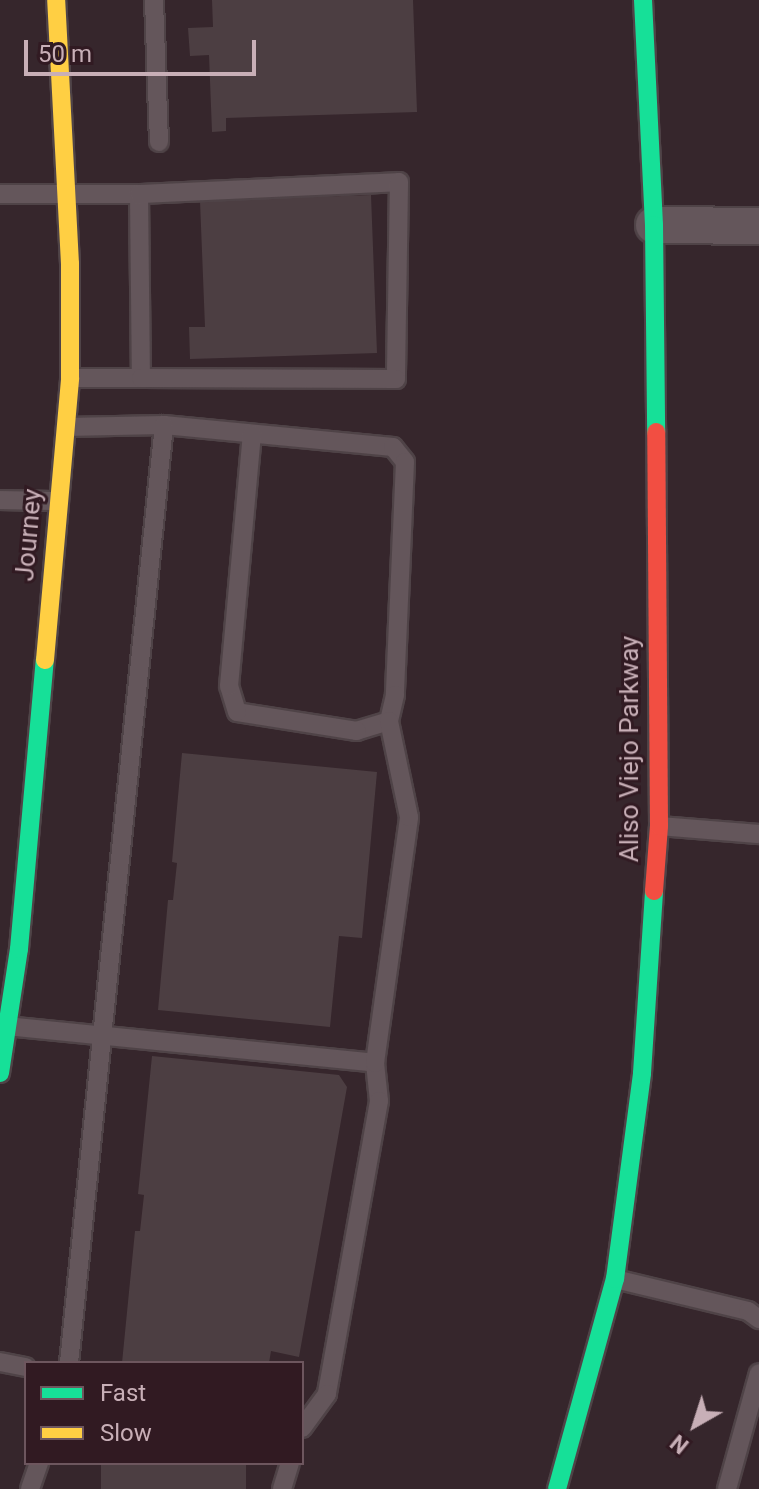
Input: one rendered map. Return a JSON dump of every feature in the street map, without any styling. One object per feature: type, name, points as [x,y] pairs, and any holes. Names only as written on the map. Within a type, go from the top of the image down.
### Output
[{"type":"main road","name":"Journey","points":[[0,1073],[1,1049],[7,1026],[9,948],[70,378],[66,193],[56,0]]},
{"type":"main road","name":"Aliso Viejo Parkway","points":[[557,1489],[615,1279],[642,1073],[659,826],[654,225],[643,0]]},
{"type":"street","points":[[654,225],[759,226]]},
{"type":"lane","points":[[154,0],[159,142]]},
{"type":"lane","points":[[0,194],[139,194],[399,182],[396,379],[70,378]]},
{"type":"lane","points":[[139,194],[141,378]]},
{"type":"lane","points":[[64,427],[164,425],[393,447],[405,462],[395,695],[389,721],[409,817],[375,1063],[379,1101],[327,1394],[304,1425]]},
{"type":"lane","points":[[69,1361],[164,425]]},
{"type":"lane","points":[[252,434],[229,686],[237,712],[357,731],[389,721]]},
{"type":"lane","points":[[0,500],[58,501]]},
{"type":"lane","points":[[659,826],[759,834]]},
{"type":"lane","points":[[7,1026],[101,1039],[375,1063]]},
{"type":"lane","points":[[615,1279],[748,1311],[759,1319]]},
{"type":"lane","points":[[0,1362],[24,1367]]},
{"type":"lane","points":[[727,1489],[759,1373]]},
{"type":"lane","points":[[30,1489],[38,1465]]},
{"type":"lane","points":[[282,1489],[289,1465]]},
{"type":"building","points":[[212,0],[413,0],[417,112],[226,118],[226,131],[212,132],[209,55],[190,56],[188,28],[213,27]]},
{"type":"building","points":[[371,195],[377,353],[190,359],[189,327],[205,327],[200,201]]},
{"type":"building","points":[[182,753],[377,772],[362,938],[339,936],[330,1027],[158,1010],[168,900],[173,900],[177,863],[172,862]]},
{"type":"building","points":[[152,1056],[339,1075],[347,1087],[299,1357],[271,1351],[269,1361],[122,1361],[135,1231],[140,1231],[144,1195],[138,1194]]},
{"type":"building","points":[[101,1465],[246,1465],[246,1489],[101,1489]]},
{"type":"traffic: fast","points":[[643,0],[654,225],[656,432]]},
{"type":"traffic: fast","points":[[0,1073],[19,949],[45,660]]},
{"type":"traffic: fast","points":[[557,1489],[615,1279],[642,1073],[654,891]]},
{"type":"traffic: slow","points":[[45,660],[70,378],[70,264],[56,0]]},
{"type":"traffic: jam","points":[[654,891],[659,826],[656,432]]}]
